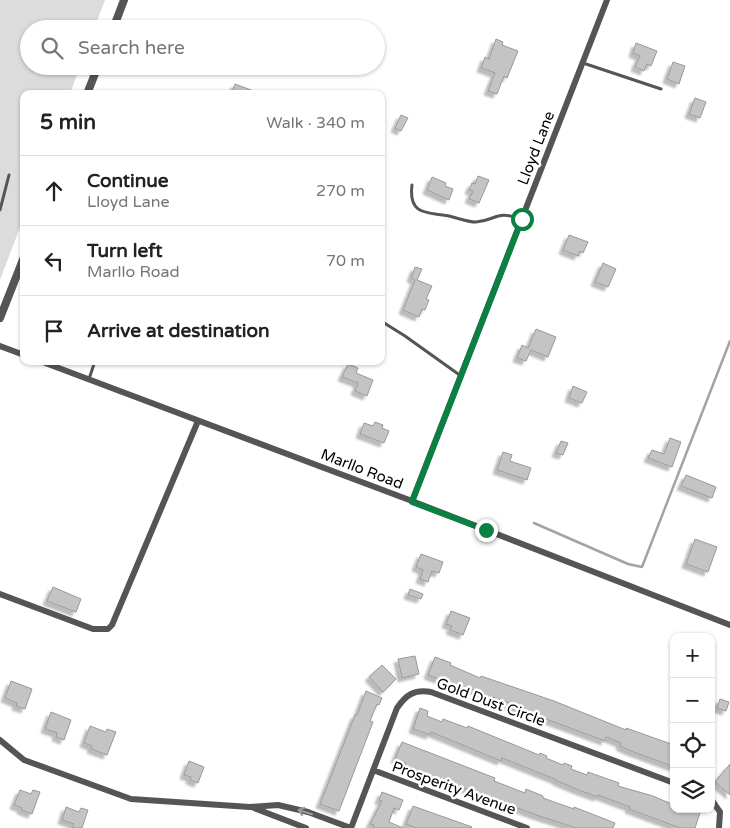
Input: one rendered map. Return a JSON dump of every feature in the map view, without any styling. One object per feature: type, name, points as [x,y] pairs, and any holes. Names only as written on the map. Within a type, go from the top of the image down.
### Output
[{"type":"street","points":[[116,20],[124,0]]},
{"type":"street","name":"Lloyd Lane","points":[[412,502],[607,0]]},
{"type":"street","points":[[89,90],[94,75]]},
{"type":"street","points":[[0,318],[20,267]]},
{"type":"street","points":[[0,346],[20,354]]},
{"type":"street","name":"Marllo Road","points":[[50,365],[730,625]]},
{"type":"street","points":[[0,594],[93,629],[108,629],[112,625],[198,421]]},
{"type":"street","name":"Gold Dust Circle","points":[[351,828],[397,708],[408,695],[414,692],[423,691],[670,782]]},
{"type":"street","points":[[1,742],[24,760],[131,799],[250,807],[278,805],[308,812],[351,828]]},
{"type":"street","name":"Prosperity Avenue","points":[[373,770],[527,828]]},
{"type":"street","points":[[715,805],[720,812],[718,828]]},
{"type":"street","points":[[250,807],[306,828]]},
{"type":"lane","points":[[582,63],[661,89]]},
{"type":"lane","points":[[0,210],[9,175]]},
{"type":"lane","points":[[412,184],[414,202],[422,212],[428,214],[473,222],[502,214],[522,219]]},
{"type":"lane","points":[[385,324],[461,376]]},
{"type":"lane","points":[[88,380],[94,365]]},
{"type":"shaded area","points":[[0,0],[105,0],[97,20],[20,20],[20,75],[77,75],[71,90],[20,90],[20,228],[0,280]]},
{"type":"building","points":[[496,39],[503,42],[502,45],[518,51],[507,78],[504,76],[497,94],[488,91],[495,73],[481,68],[485,57],[489,59]]},
{"type":"building","points":[[636,43],[657,51],[651,66],[647,64],[644,71],[635,67],[640,56],[633,53]]},
{"type":"building","points":[[673,62],[685,66],[679,84],[667,79]]},
{"type":"building","points":[[235,84],[251,90],[233,90]]},
{"type":"building","points":[[695,98],[706,102],[700,118],[689,114]]},
{"type":"building","points":[[401,115],[408,118],[401,131],[395,128]]},
{"type":"building","points":[[478,176],[489,180],[479,203],[469,199],[473,191],[469,190],[472,183],[475,184]]},
{"type":"building","points":[[432,177],[446,183],[445,186],[453,189],[449,200],[427,190]]},
{"type":"building","points":[[569,235],[588,242],[583,253],[580,251],[578,256],[563,250]]},
{"type":"building","points":[[603,263],[616,269],[608,287],[595,282]]},
{"type":"building","points":[[415,267],[422,269],[417,280],[432,286],[426,299],[429,300],[425,310],[422,309],[419,317],[403,310],[415,280],[411,278]]},
{"type":"building","points":[[536,329],[556,337],[548,357],[531,350],[526,361],[517,358],[522,345],[528,348]]},
{"type":"building","points":[[348,365],[358,368],[356,373],[373,380],[367,396],[355,391],[358,383],[342,377]]},
{"type":"building","points":[[573,386],[587,392],[582,403],[569,398]]},
{"type":"building","points":[[375,422],[383,425],[382,428],[389,431],[384,443],[360,434],[364,423],[373,426]]},
{"type":"building","points":[[670,438],[681,442],[672,467],[648,458],[652,450],[664,454]]},
{"type":"building","points":[[561,441],[568,443],[563,455],[556,453]]},
{"type":"building","points":[[503,452],[512,455],[510,461],[531,468],[527,480],[497,470]]},
{"type":"building","points":[[686,475],[716,487],[712,498],[681,486]]},
{"type":"building","points":[[695,539],[717,547],[708,572],[686,564]]},
{"type":"building","points":[[421,554],[443,562],[439,573],[432,571],[428,582],[420,579],[423,570],[416,567]]},
{"type":"building","points":[[53,587],[81,599],[76,612],[47,601]]},
{"type":"building","points":[[410,589],[423,594],[421,599],[408,595]]},
{"type":"building","points":[[451,611],[470,618],[463,635],[450,630],[452,626],[446,624]]},
{"type":"building","points":[[415,656],[419,674],[402,678],[398,659]]},
{"type":"building","points":[[435,657],[480,678],[481,676],[554,701],[626,730],[626,728],[670,744],[670,766],[628,750],[620,746],[621,743],[606,737],[605,741],[508,705],[509,703],[493,697],[492,700],[484,697],[485,694],[468,688],[467,690],[428,675]]},
{"type":"building","points":[[382,665],[396,679],[383,692],[369,677]]},
{"type":"building","points":[[11,681],[32,689],[25,709],[16,706],[17,703],[5,698]]},
{"type":"building","points":[[366,691],[382,698],[379,705],[377,704],[370,721],[373,722],[339,811],[320,804]]},
{"type":"building","points":[[720,699],[729,702],[726,711],[717,708]]},
{"type":"building","points":[[420,708],[428,711],[427,716],[442,722],[443,719],[467,728],[468,726],[539,755],[540,753],[547,756],[546,758],[563,765],[564,763],[572,766],[571,769],[587,775],[588,772],[619,783],[618,786],[653,796],[670,803],[670,813],[700,813],[695,828],[680,828],[598,795],[598,797],[581,791],[502,758],[501,761],[431,732],[430,735],[413,729]]},
{"type":"building","points":[[51,712],[71,720],[64,740],[56,737],[57,733],[45,729]]},
{"type":"building","points":[[90,726],[106,732],[107,729],[116,732],[107,755],[91,749],[92,746],[84,743]]},
{"type":"building","points":[[402,742],[495,778],[494,781],[525,793],[526,789],[543,796],[543,798],[574,809],[574,807],[615,823],[613,828],[576,828],[405,766],[406,763],[395,759]]},
{"type":"building","points":[[189,761],[204,767],[198,783],[190,780],[191,777],[184,775]]},
{"type":"building","points":[[730,764],[730,795],[715,782]]},
{"type":"building","points":[[20,790],[31,794],[33,790],[40,792],[32,814],[14,805]]},
{"type":"building","points":[[382,792],[403,800],[399,810],[394,808],[389,822],[403,828],[373,828],[374,825],[370,824],[382,801],[379,800]]},
{"type":"building","points":[[413,806],[472,827],[416,828],[406,824]]},
{"type":"building","points":[[66,807],[79,812],[81,808],[88,810],[82,828],[72,828],[74,824],[62,820]]},
{"type":"waterway","points":[[534,523],[628,564],[642,567],[730,341]]},
{"type":"route","points":[[486,530],[412,502],[522,219]]}]
